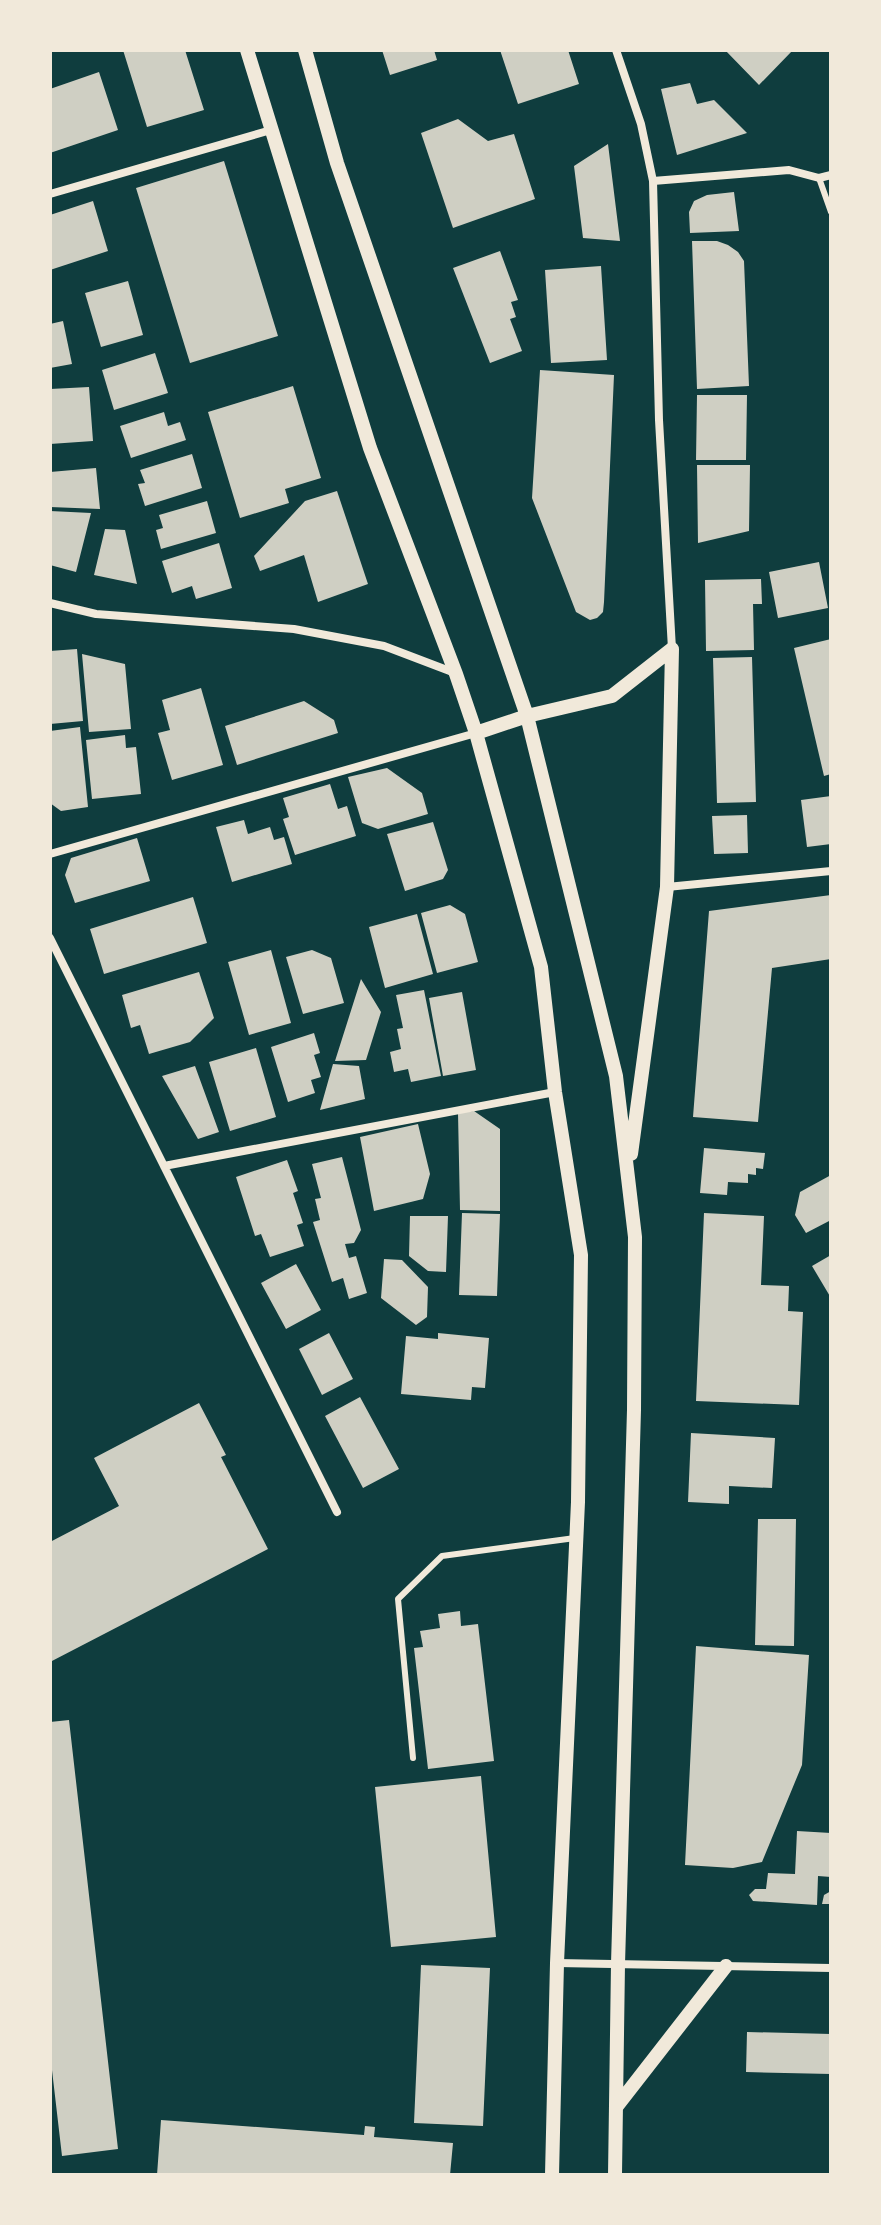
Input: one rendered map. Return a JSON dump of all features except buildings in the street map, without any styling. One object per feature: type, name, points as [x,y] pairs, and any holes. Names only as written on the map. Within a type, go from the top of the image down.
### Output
[{"type":"street","points":[[247,50],[370,448],[476,733],[541,967],[555,1092],[581,1255],[578,1502],[557,1963],[552,2175]]},
{"type":"street","points":[[305,50],[337,163],[527,716],[616,1076],[635,1237],[634,1410],[615,2175]]},
{"type":"street","points":[[616,50],[641,124],[653,181],[659,420],[672,649],[667,887],[628,1176]]},
{"type":"street","points":[[50,194],[271,130]]},
{"type":"street","points":[[653,181],[789,170],[819,178],[831,175]]},
{"type":"street","points":[[50,603],[96,614],[294,629],[384,646],[456,674]]},
{"type":"street","points":[[50,854],[527,716],[612,696],[672,649]]},
{"type":"street","points":[[667,887],[831,871]]},
{"type":"street","points":[[50,938],[337,1512]]},
{"type":"street","points":[[164,1166],[555,1092]]},
{"type":"street","points":[[557,1963],[831,1968]]},
{"type":"street","points":[[617,2106],[726,1966]]},
{"type":"lane","points":[[819,178],[831,212]]},
{"type":"lane","points":[[413,1758],[398,1599],[442,1556],[575,1538]]}]
